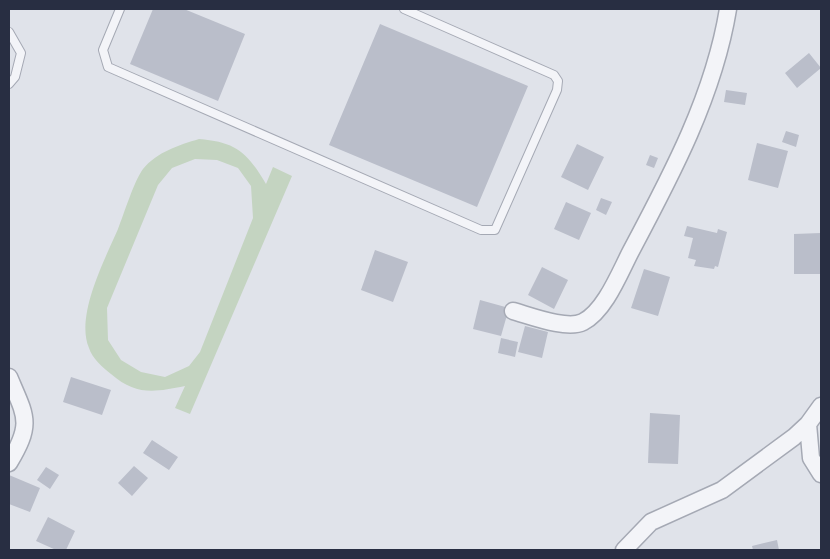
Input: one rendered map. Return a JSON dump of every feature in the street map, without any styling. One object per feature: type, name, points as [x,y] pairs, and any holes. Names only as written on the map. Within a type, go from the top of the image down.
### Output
[{"type":"street","points":[[513,311],[566,325],[582,323],[596,312],[613,286],[671,175],[717,61],[728,9]]},
{"type":"street","points":[[9,377],[25,414],[25,430],[9,463]]},
{"type":"street","points":[[624,550],[651,522],[722,490],[808,424],[821,406]]},
{"type":"street","points":[[808,424],[811,458],[821,474]]},
{"type":"lane","points":[[120,9],[103,50],[108,66],[481,230],[495,230],[557,90],[558,81],[554,74],[404,9]]},
{"type":"lane","points":[[9,32],[21,53],[15,77],[9,84]]},
{"type":"green space","points":[[199,139],[222,143],[239,151],[253,164],[266,184],[273,167],[292,176],[190,414],[175,408],[185,386],[155,391],[137,389],[120,381],[101,366],[90,352],[86,335],[86,320],[99,271],[143,169],[162,154]],"holes":[[[195,159],[217,160],[238,168],[251,186],[253,218],[200,352],[189,366],[165,377],[141,372],[121,360],[108,340],[107,308],[158,185],[172,168]]]},
{"type":"building","points":[[153,9],[184,9],[245,34],[218,101],[130,64]]},
{"type":"building","points":[[380,24],[528,86],[477,207],[329,145]]},
{"type":"building","points":[[809,53],[821,68],[797,88],[785,73]]},
{"type":"building","points":[[726,90],[747,93],[745,105],[724,102]]},
{"type":"building","points":[[786,131],[799,135],[796,147],[782,142]]},
{"type":"building","points":[[757,143],[788,151],[778,188],[748,180]]},
{"type":"building","points":[[577,144],[604,157],[588,190],[561,177]]},
{"type":"building","points":[[650,155],[658,158],[654,168],[646,165]]},
{"type":"building","points":[[601,198],[612,202],[606,215],[596,210]]},
{"type":"building","points":[[566,202],[591,213],[579,240],[554,229]]},
{"type":"building","points":[[687,226],[717,233],[718,229],[727,232],[718,267],[715,266],[714,269],[694,266],[696,260],[688,258],[693,238],[684,236]]},
{"type":"building","points":[[821,233],[821,274],[794,274],[794,234]]},
{"type":"building","points":[[375,250],[408,262],[393,302],[361,290]]},
{"type":"building","points":[[542,267],[568,280],[554,309],[528,295]]},
{"type":"building","points":[[644,269],[670,277],[658,316],[631,308]]},
{"type":"building","points":[[480,300],[509,308],[501,336],[473,329]]},
{"type":"building","points":[[525,326],[548,332],[542,358],[518,352]]},
{"type":"building","points":[[501,338],[518,342],[515,357],[498,353]]},
{"type":"building","points":[[71,377],[111,390],[102,415],[63,402]]},
{"type":"building","points":[[650,413],[680,415],[678,464],[648,463]]},
{"type":"building","points":[[152,440],[178,457],[169,470],[143,453]]},
{"type":"building","points":[[134,466],[148,478],[132,496],[118,483]]},
{"type":"building","points":[[46,467],[59,475],[50,489],[37,480]]},
{"type":"building","points":[[9,475],[40,488],[30,512],[9,504]]},
{"type":"building","points":[[48,517],[75,531],[66,550],[56,550],[36,541]]},
{"type":"building","points":[[777,540],[779,550],[753,550],[752,546]]}]
